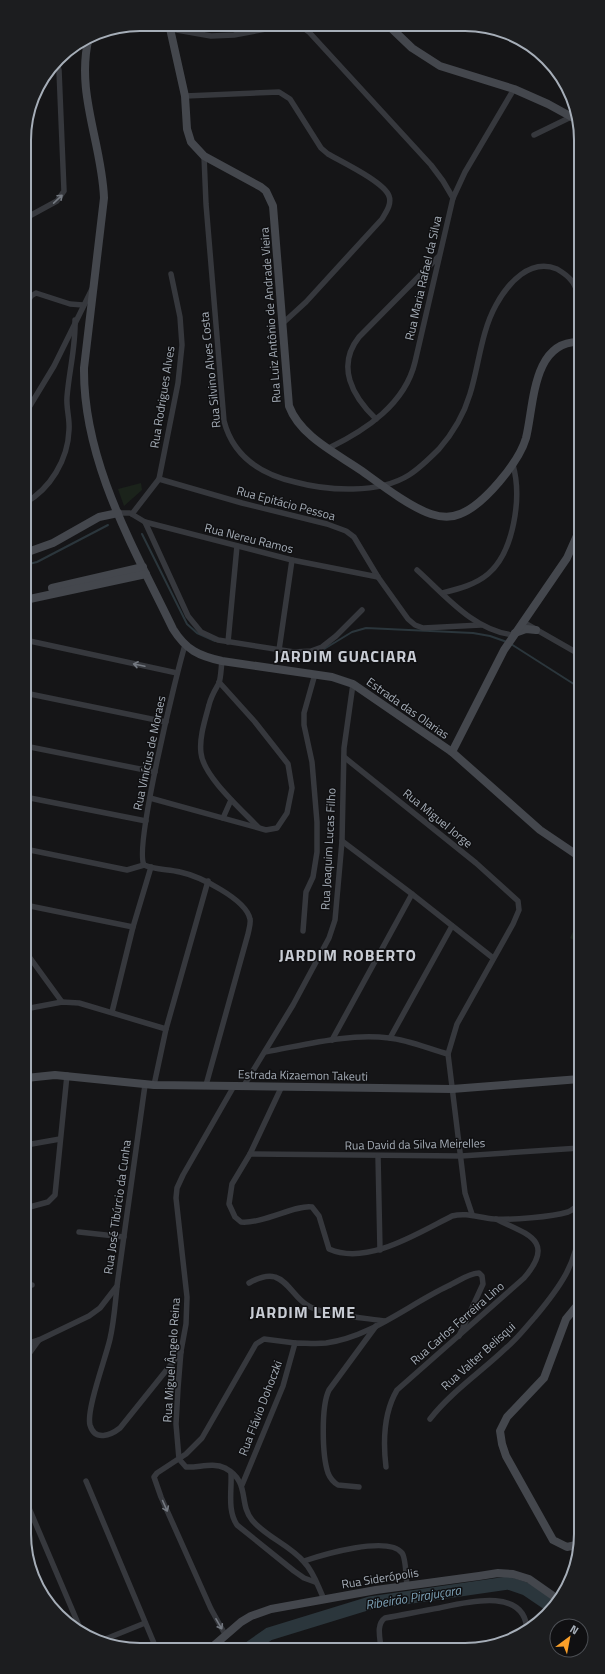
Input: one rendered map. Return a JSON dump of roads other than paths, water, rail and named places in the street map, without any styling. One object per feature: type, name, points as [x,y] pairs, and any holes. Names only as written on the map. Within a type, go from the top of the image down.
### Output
[{"type":"street","name":"Rua Luiz Antônio de Andrade Vieira","points":[[171,31],[185,96],[187,129],[191,142],[204,156],[261,187],[270,197],[273,206],[276,223],[289,406],[300,426],[381,484],[430,514],[453,516],[467,512],[478,503],[513,465],[526,438],[538,374],[543,364],[557,349],[567,343],[574,342]]},
{"type":"street","points":[[188,31],[211,36],[234,35],[255,31]]},
{"type":"street","points":[[308,31],[431,165],[453,198]]},
{"type":"street","points":[[394,31],[412,48],[440,66],[514,89],[548,104],[572,117]]},
{"type":"street","name":"Estrada das Olarias","points":[[87,45],[85,82],[88,112],[103,179],[104,198],[84,368],[85,394],[92,434],[100,466],[118,513],[173,629],[185,645],[207,658],[222,662],[332,677],[353,684],[452,752],[540,830],[574,853]]},
{"type":"street","points":[[31,215],[57,201],[64,191],[58,68]]},
{"type":"street","name":"Rua Maria Rafael da Silva","points":[[329,448],[360,432],[376,419],[400,395],[412,374],[453,198],[465,172],[514,89]]},
{"type":"street","points":[[185,96],[279,92],[290,99],[321,148],[328,154],[378,184],[390,197],[389,206],[382,219],[306,302],[283,323]]},
{"type":"street","points":[[534,135],[572,120]]},
{"type":"street","name":"Rua Silvino Alves Costa","points":[[204,156],[206,204],[224,421],[230,439],[244,458],[261,469],[286,480],[309,486],[353,489],[402,479],[416,470],[435,452],[452,432],[464,412],[470,396],[485,332],[492,311],[512,282],[523,272],[536,266],[548,266],[563,272],[572,280],[574,285]]},
{"type":"street","points":[[376,419],[359,400],[353,389],[348,366],[350,351],[359,337],[439,255]]},
{"type":"street","name":"Rua Rodrigues Alves","points":[[132,514],[159,479],[178,383],[182,345],[178,309],[171,274]]},
{"type":"street","points":[[31,404],[54,366],[95,283]]},
{"type":"street","points":[[31,296],[36,293],[70,304],[83,305]]},
{"type":"street","points":[[31,499],[53,479],[66,445],[69,428],[67,395],[75,344],[76,320]]},
{"type":"street","points":[[442,593],[464,588],[486,576],[502,557],[512,528],[516,505],[518,487],[513,465]]},
{"type":"street","name":"Rua Epitácio Pessoa","points":[[159,479],[242,503],[327,524],[346,531],[354,537],[378,577],[408,619],[415,625],[423,628],[481,625]]},
{"type":"street","points":[[31,551],[52,543],[99,517],[118,513]]},
{"type":"street","name":"Rua Nereu Ramos","points":[[118,513],[132,514],[145,522],[292,560],[378,577]]},
{"type":"street","points":[[145,522],[188,616],[194,625],[208,636],[228,642],[279,650],[302,652],[311,651],[322,647],[336,636],[362,610]]},
{"type":"street","points":[[417,570],[481,625],[502,633],[513,635],[526,629],[528,623],[567,558],[574,542]]},
{"type":"street","points":[[228,642],[237,546]]},
{"type":"street","points":[[279,650],[292,560]]},
{"type":"street","points":[[31,593],[145,570]]},
{"type":"street","points":[[31,598],[145,570]]},
{"type":"street","points":[[452,752],[504,650],[513,635],[528,623]]},
{"type":"street","points":[[528,623],[574,650]]},
{"type":"street","points":[[31,641],[177,673]]},
{"type":"street","name":"Rua Vinícius de Moraes","points":[[144,865],[141,858],[150,798],[177,673],[185,645]]},
{"type":"street","points":[[222,662],[219,682],[213,691],[209,704],[201,744],[201,754],[208,771],[231,800],[258,827]]},
{"type":"street","points":[[303,931],[306,892],[313,877],[317,852],[317,822],[312,762],[304,725],[304,713],[315,674]]},
{"type":"street","points":[[150,798],[258,827],[272,829],[282,823],[291,803],[291,777],[288,764],[219,682]]},
{"type":"street","name":"Rua Joaquim Lucas Filho","points":[[243,1087],[293,1005],[332,929],[338,895],[342,841],[344,757],[353,684]]},
{"type":"street","points":[[31,694],[166,722]]},
{"type":"street","points":[[31,747],[155,772]]},
{"type":"street","name":"Rua Miguel Jorge","points":[[344,757],[387,790],[516,897],[519,910],[514,924],[493,958]]},
{"type":"street","points":[[31,798],[146,821]]},
{"type":"street","points":[[223,818],[231,800]]},
{"type":"street","points":[[342,841],[493,958],[457,1024],[448,1054],[465,1193],[472,1214]]},
{"type":"street","points":[[31,851],[127,870],[144,865],[182,872],[208,881],[220,888],[247,913],[250,918],[248,934],[206,1085]]},
{"type":"street","points":[[112,1012],[133,927],[151,867]]},
{"type":"street","name":"Rua José Tibúrcio da Cunha","points":[[31,1351],[39,1340],[89,1316],[100,1308],[117,1286],[150,1085],[208,881]]},
{"type":"street","points":[[332,1040],[412,894]]},
{"type":"street","points":[[31,906],[133,927]]},
{"type":"street","points":[[390,1038],[452,926]]},
{"type":"street","points":[[31,959],[62,1002]]},
{"type":"street","points":[[31,1008],[62,1002],[79,1003],[166,1029]]},
{"type":"street","points":[[265,1052],[332,1040],[390,1038],[448,1054]]},
{"type":"street","name":"Estrada Kizaemon Takeuti","points":[[31,1077],[48,1075],[67,1075],[150,1085],[452,1089],[574,1079]]},
{"type":"street","points":[[31,1207],[48,1202],[56,1195],[67,1075]]},
{"type":"street","name":"Rua Miguel Ângelo Reina","points":[[179,1459],[176,1424],[181,1352],[186,1324],[187,1298],[177,1219],[177,1188],[234,1086]]},
{"type":"street","points":[[282,1086],[250,1154],[232,1184],[229,1204],[237,1220],[246,1222],[258,1221],[308,1206],[317,1211],[329,1249],[350,1253],[380,1250],[452,1216],[472,1214],[496,1219],[560,1214],[574,1208]]},
{"type":"street","points":[[31,1143],[60,1139]]},
{"type":"street","name":"Rua David da Silva Meirelles","points":[[250,1154],[461,1156],[574,1148]]},
{"type":"street","points":[[378,1156],[380,1250]]},
{"type":"street","name":"Rua Carlos Ferreira Lino","points":[[386,1467],[385,1430],[392,1399],[406,1382],[524,1278],[537,1261],[537,1246],[534,1238],[525,1232],[496,1219]]},
{"type":"street","points":[[79,1232],[124,1236]]},
{"type":"street","name":"Rua Valter Belisqui","points":[[430,1419],[447,1399],[507,1348],[550,1299],[567,1275],[574,1254]]},
{"type":"street","points":[[226,1636],[211,1609],[161,1497],[154,1477],[159,1471],[195,1447],[202,1438],[256,1344],[264,1339],[296,1343],[333,1342],[377,1326],[440,1290],[476,1273],[482,1276],[483,1284],[459,1336]]},
{"type":"street","points":[[248,1283],[263,1277],[274,1277],[284,1283],[299,1299],[312,1308],[385,1321]]},
{"type":"street","points":[[117,1286],[115,1313],[110,1340],[91,1409],[90,1426],[95,1432],[100,1436],[108,1436],[120,1428],[181,1352]]},
{"type":"street","points":[[573,1546],[567,1547],[553,1540],[506,1456],[500,1436],[503,1424],[507,1417],[544,1378],[566,1319],[574,1309]]},
{"type":"street","points":[[359,1487],[338,1485],[328,1475],[323,1412],[329,1390],[377,1326]]},
{"type":"street","points":[[31,1342],[39,1340]]},
{"type":"street","name":"Rua Flávio Dohoczki","points":[[242,1485],[283,1386],[296,1343]]},
{"type":"street","points":[[179,1459],[186,1467],[219,1466],[231,1473],[242,1485],[245,1507],[251,1520],[304,1561],[313,1575],[324,1599]]},
{"type":"street","points":[[231,1473],[232,1514],[237,1525],[294,1571],[304,1578],[315,1582]]},
{"type":"street","points":[[86,1481],[154,1643]]},
{"type":"street","points":[[31,1514],[78,1624]]},
{"type":"street","points":[[304,1561],[356,1547],[393,1548],[403,1554],[407,1586]]},
{"type":"street","name":"Rua Siderópolis","points":[[217,1643],[241,1622],[251,1616],[271,1609],[324,1599],[498,1573],[513,1574],[529,1579],[554,1597]]},
{"type":"street","points":[[382,1643],[380,1627],[381,1621],[385,1618],[474,1601],[495,1600],[507,1603],[519,1610],[526,1619],[526,1625]]},
{"type":"street","points":[[108,1638],[145,1623]]},
{"type":"waterway","points":[[31,564],[37,562],[108,525]]},
{"type":"waterway","points":[[142,534],[187,624],[197,633],[215,641]]},
{"type":"waterway","points":[[324,649],[352,632],[366,628],[473,633],[490,636],[507,642]]},
{"type":"waterway","points":[[511,644],[574,684]]},
{"type":"waterway","name":"Ribeirão Pirajuçara","points":[[256,1643],[269,1634],[370,1603],[508,1583],[526,1589],[548,1604]]},
{"type":"district","name":"JARDIM GUACIARA","points":[[346,656]]},
{"type":"district","name":"JARDIM ROBERTO","points":[[348,955]]},
{"type":"district","name":"JARDIM LEME","points":[[303,1312]]}]
